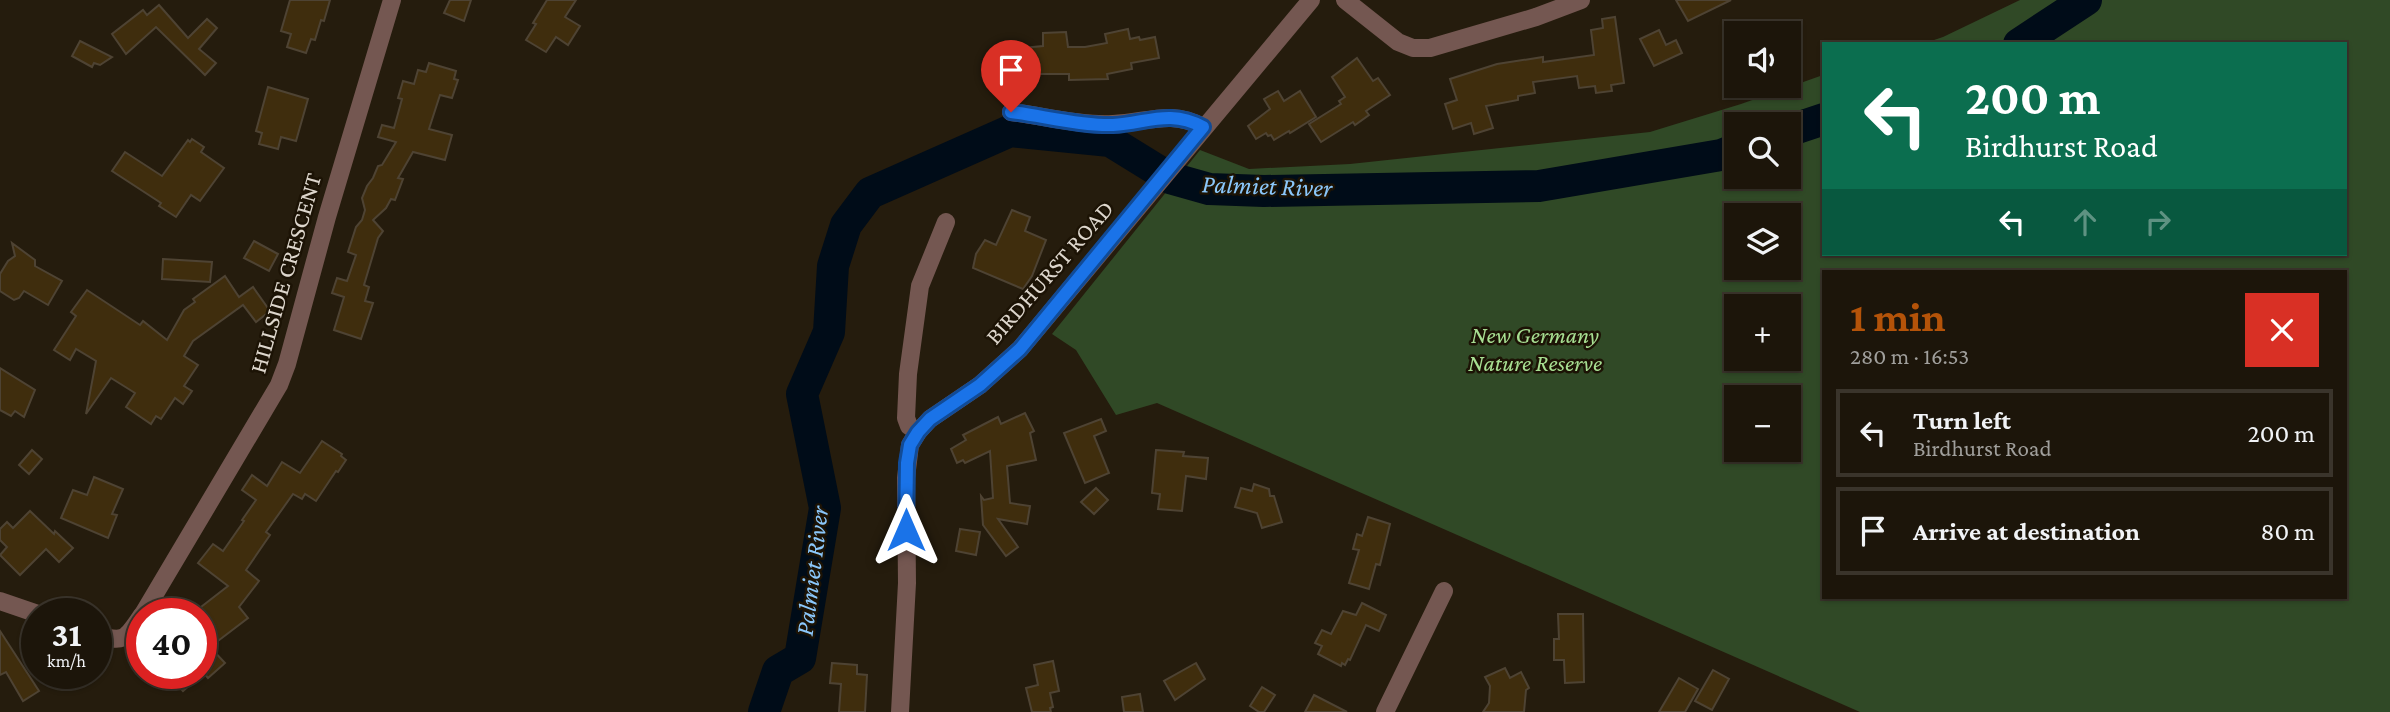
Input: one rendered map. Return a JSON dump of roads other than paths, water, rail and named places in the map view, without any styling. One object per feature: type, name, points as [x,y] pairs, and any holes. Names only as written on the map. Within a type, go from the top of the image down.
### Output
[{"type":"street","name":"HILLSIDE CRESCENT","points":[[152,598],[279,385],[392,0]]},
{"type":"street","name":"BIRDHURST ROAD","points":[[918,432],[930,419],[980,385],[1020,349],[1311,0]]},
{"type":"street","points":[[1345,0],[1398,43],[1413,48],[1430,48],[1523,21],[1581,0]]},
{"type":"street","points":[[1011,112],[1113,125],[1154,117],[1182,118],[1203,127]]},
{"type":"street","points":[[900,712],[907,583],[906,478],[910,445],[918,432],[909,426],[906,418],[908,374],[920,286],[946,222]]},
{"type":"street","points":[[1385,712],[1444,591]]},
{"type":"street","points":[[0,601],[21,608]]},
{"type":"waterway","name":"Palmiet River","points":[[2022,42],[2086,0]]},
{"type":"waterway","name":"Palmiet River","points":[[1801,127],[1822,120]]},
{"type":"waterway","name":"Palmiet River","points":[[764,712],[778,671],[800,658],[825,508],[802,394],[829,332],[833,266],[846,225],[870,193],[1010,131],[1110,141],[1170,178],[1209,189],[1264,191],[1539,186],[1724,154]]},
{"type":"park label","name":"New Germany Nature Reserve","points":[[1535,348]]}]
